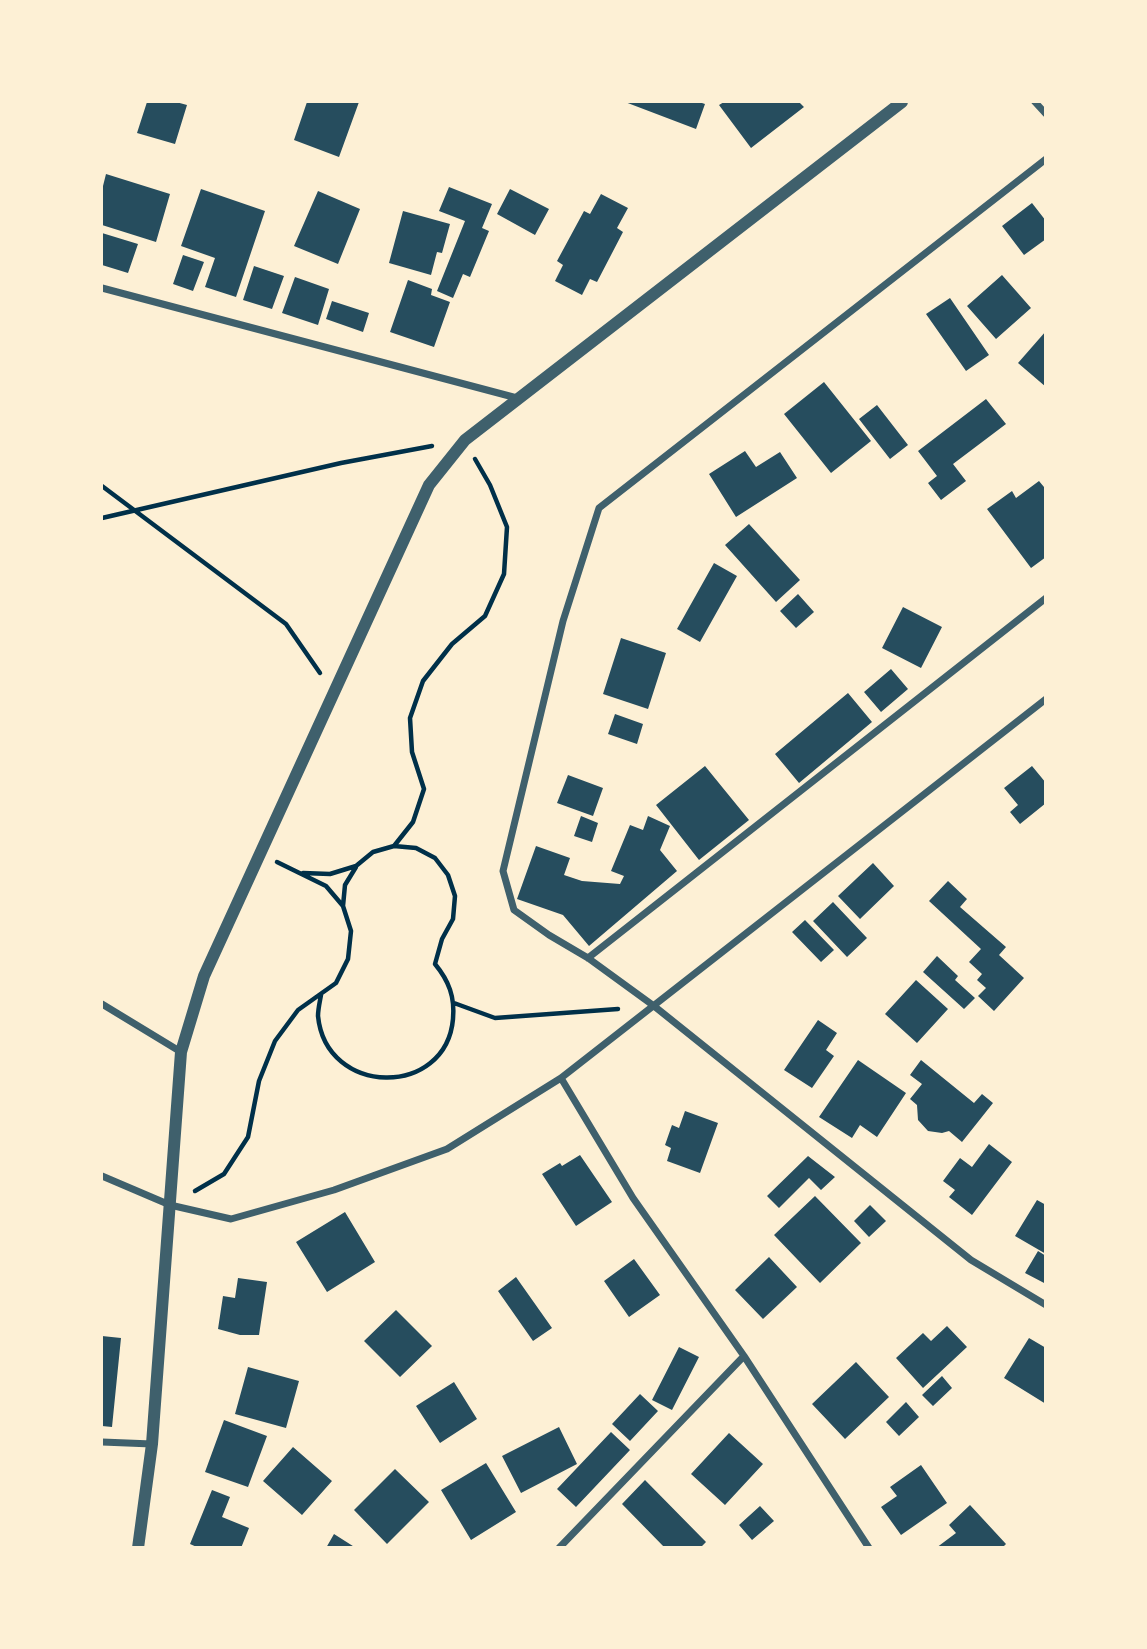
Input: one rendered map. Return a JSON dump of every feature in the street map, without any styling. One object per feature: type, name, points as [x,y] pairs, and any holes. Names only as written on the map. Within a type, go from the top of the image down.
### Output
[{"type":"street","points":[[138,1548],[152,1444],[181,1052],[204,976],[429,485],[465,440],[902,102]]},
{"type":"street","points":[[1035,102],[1045,114]]},
{"type":"street","points":[[1045,159],[599,508],[563,621],[503,870],[514,910],[588,958],[654,1006],[971,1260],[1045,1305]]},
{"type":"street","points":[[102,288],[517,398]]},
{"type":"street","points":[[588,958],[1045,598]]},
{"type":"street","points":[[102,1176],[170,1205],[231,1219],[334,1190],[447,1149],[561,1078],[1045,699]]},
{"type":"street","points":[[102,1004],[181,1052]]},
{"type":"street","points":[[561,1078],[633,1198],[744,1356],[869,1548]]},
{"type":"street","points":[[559,1548],[744,1356]]},
{"type":"street","points":[[102,1442],[152,1444]]},
{"type":"path","points":[[102,518],[341,463],[465,440],[490,485],[507,527],[504,574],[485,616],[452,644],[423,681],[410,718],[412,752],[424,789],[414,822],[394,846]]},
{"type":"path","points":[[102,486],[286,624],[334,693]]},
{"type":"path","points":[[321,995],[318,1015],[325,1041],[341,1063],[365,1076],[391,1079],[418,1072],[439,1054],[452,1030],[454,1003],[446,978],[435,964],[442,939],[453,919],[455,896],[448,875],[435,858],[416,848],[394,846],[373,852],[356,866],[345,885],[343,906]]},
{"type":"path","points":[[170,1205],[224,1174],[248,1137],[259,1081],[275,1041],[298,1010],[336,983],[348,959],[351,931],[343,906],[326,886],[260,853]]},
{"type":"path","points":[[303,873],[330,874],[356,866]]},
{"type":"path","points":[[454,1003],[495,1018],[654,1006]]},
{"type":"building","points":[[147,102],[176,102],[187,105],[175,144],[137,133]]},
{"type":"building","points":[[307,102],[359,102],[339,157],[294,140]]},
{"type":"building","points":[[625,102],[699,102],[705,104],[696,129]]},
{"type":"building","points":[[724,102],[799,102],[804,107],[751,148],[719,105]]},
{"type":"building","points":[[106,174],[170,194],[156,242],[102,225],[102,190]]},
{"type":"building","points":[[449,187],[492,204],[482,228],[489,231],[470,277],[463,274],[453,298],[437,291],[465,221],[439,211]]},
{"type":"building","points":[[201,189],[265,211],[236,297],[205,287],[215,258],[181,246]]},
{"type":"building","points":[[510,189],[549,209],[535,235],[497,214]]},
{"type":"building","points":[[318,191],[360,209],[338,264],[294,246]]},
{"type":"building","points":[[601,194],[628,208],[617,228],[623,232],[597,282],[590,279],[582,295],[555,281],[563,265],[557,261],[584,211],[590,214]]},
{"type":"building","points":[[1032,203],[1046,221],[1046,239],[1024,255],[1002,226]]},
{"type":"building","points":[[403,211],[450,224],[442,253],[437,252],[431,275],[389,263]]},
{"type":"building","points":[[102,233],[138,244],[128,273],[102,265]]},
{"type":"building","points":[[183,255],[204,262],[193,291],[173,284]]},
{"type":"building","points":[[254,266],[284,276],[272,309],[243,300]]},
{"type":"building","points":[[1002,275],[1031,308],[996,339],[967,306]]},
{"type":"building","points":[[295,277],[329,289],[318,325],[282,313]]},
{"type":"building","points":[[408,280],[432,289],[431,295],[450,302],[434,347],[390,332]]},
{"type":"building","points":[[950,298],[989,355],[966,371],[926,314]]},
{"type":"building","points":[[332,301],[369,313],[363,332],[326,319]]},
{"type":"building","points":[[1046,331],[1046,387],[1018,363]]},
{"type":"building","points":[[824,382],[871,441],[831,473],[784,414]]},
{"type":"building","points":[[986,399],[1006,424],[953,464],[966,481],[941,500],[928,483],[937,476],[918,451]]},
{"type":"building","points":[[877,405],[908,445],[890,459],[859,419]]},
{"type":"building","points":[[745,451],[756,467],[780,452],[797,478],[736,517],[709,474]]},
{"type":"building","points":[[1039,481],[1046,486],[1046,557],[1031,568],[987,509],[1012,491],[1016,498]]},
{"type":"building","points":[[749,524],[800,580],[776,602],[725,545]]},
{"type":"building","points":[[714,563],[737,576],[700,642],[677,629]]},
{"type":"building","points":[[798,594],[814,612],[796,628],[780,611]]},
{"type":"building","points":[[903,607],[942,627],[921,668],[882,648]]},
{"type":"building","points":[[621,638],[666,653],[648,709],[603,694]]},
{"type":"building","points":[[891,669],[908,689],[881,712],[864,692]]},
{"type":"building","points":[[848,693],[872,722],[799,783],[775,754]]},
{"type":"building","points":[[615,714],[643,724],[637,744],[608,734]]},
{"type":"building","points":[[705,766],[749,820],[699,860],[656,805]]},
{"type":"building","points":[[1032,766],[1046,783],[1046,803],[1020,824],[1010,812],[1018,805],[1004,788]]},
{"type":"building","points":[[568,775],[603,788],[593,816],[557,803]]},
{"type":"building","points":[[581,816],[598,823],[592,842],[574,836]]},
{"type":"building","points":[[648,816],[670,826],[660,850],[677,871],[589,946],[563,915],[517,899],[536,846],[570,858],[564,875],[582,881],[620,884],[624,876],[611,871],[630,825],[643,830]]},
{"type":"building","points":[[873,863],[894,886],[860,919],[838,896]]},
{"type":"building","points":[[948,881],[967,899],[960,907],[1006,947],[999,955],[1024,978],[994,1011],[978,996],[986,988],[977,980],[982,974],[969,962],[981,949],[929,901]]},
{"type":"building","points":[[833,902],[867,938],[847,957],[813,921]]},
{"type":"building","points":[[805,920],[834,950],[821,962],[792,932]]},
{"type":"building","points":[[937,956],[958,976],[955,980],[975,998],[964,1009],[923,972]]},
{"type":"building","points":[[916,980],[948,1009],[917,1043],[885,1014]]},
{"type":"building","points":[[818,1020],[837,1033],[826,1050],[834,1056],[812,1088],[784,1070]]},
{"type":"building","points":[[858,1060],[906,1093],[877,1137],[860,1125],[852,1138],[819,1117]]},
{"type":"building","points":[[921,1060],[974,1103],[982,1094],[993,1103],[962,1142],[949,1131],[928,1131],[918,1120],[917,1105],[910,1099],[922,1084],[910,1075]]},
{"type":"building","points":[[685,1111],[718,1123],[700,1173],[667,1161],[671,1148],[665,1145],[672,1125],[679,1128]]},
{"type":"building","points":[[989,1144],[1012,1162],[972,1215],[949,1197],[955,1190],[943,1181],[960,1158],[972,1167]]},
{"type":"building","points":[[580,1155],[612,1202],[576,1226],[542,1174]]},
{"type":"building","points":[[808,1156],[835,1177],[821,1190],[809,1178],[779,1208],[767,1196]]},
{"type":"building","points":[[815,1196],[861,1243],[820,1283],[774,1235]]},
{"type":"building","points":[[1037,1200],[1046,1205],[1046,1254],[1015,1236]]},
{"type":"building","points":[[870,1205],[886,1221],[869,1237],[854,1221]]},
{"type":"building","points":[[345,1212],[375,1262],[327,1292],[296,1242]]},
{"type":"building","points":[[1038,1251],[1046,1256],[1046,1284],[1025,1273]]},
{"type":"building","points":[[769,1257],[797,1287],[763,1319],[735,1290]]},
{"type":"building","points":[[634,1259],[660,1295],[629,1317],[604,1281]]},
{"type":"building","points":[[516,1277],[552,1328],[533,1341],[498,1291]]},
{"type":"building","points":[[238,1278],[267,1282],[259,1335],[240,1335],[218,1329],[223,1296],[235,1298]]},
{"type":"building","points":[[396,1310],[432,1346],[400,1377],[364,1341]]},
{"type":"building","points":[[947,1326],[967,1347],[923,1388],[896,1358],[923,1333],[931,1341]]},
{"type":"building","points":[[102,1336],[121,1338],[112,1427],[102,1426]]},
{"type":"building","points":[[1029,1338],[1046,1348],[1046,1404],[1004,1378]]},
{"type":"building","points":[[679,1347],[699,1357],[672,1410],[652,1400]]},
{"type":"building","points":[[856,1362],[889,1397],[845,1439],[812,1404]]},
{"type":"building","points":[[248,1367],[299,1381],[286,1428],[235,1414]]},
{"type":"building","points":[[942,1376],[952,1388],[933,1406],[922,1395]]},
{"type":"building","points":[[454,1382],[477,1419],[440,1443],[416,1406]]},
{"type":"building","points":[[640,1394],[658,1411],[630,1441],[612,1424]]},
{"type":"building","points":[[906,1402],[919,1417],[899,1436],[886,1422]]},
{"type":"building","points":[[224,1420],[267,1436],[248,1487],[205,1472]]},
{"type":"building","points":[[559,1427],[577,1464],[521,1493],[502,1456]]},
{"type":"building","points":[[611,1432],[630,1450],[576,1507],[557,1489]]},
{"type":"building","points":[[729,1433],[763,1464],[725,1505],[691,1474]]},
{"type":"building","points":[[293,1447],[332,1481],[302,1515],[263,1481]]},
{"type":"building","points":[[486,1463],[516,1512],[471,1540],[441,1490]]},
{"type":"building","points":[[921,1465],[947,1503],[901,1535],[881,1507],[897,1496],[890,1487]]},
{"type":"building","points":[[395,1469],[429,1502],[387,1544],[354,1510]]},
{"type":"building","points":[[645,1480],[706,1542],[700,1548],[665,1548],[622,1504]]},
{"type":"building","points":[[212,1490],[230,1497],[222,1517],[249,1528],[241,1548],[199,1548],[190,1544]]},
{"type":"building","points":[[970,1505],[1006,1544],[1002,1548],[936,1548],[956,1533],[949,1525]]},
{"type":"building","points":[[760,1506],[774,1521],[752,1540],[739,1525]]},
{"type":"building","points":[[334,1534],[356,1548],[326,1548]]}]
